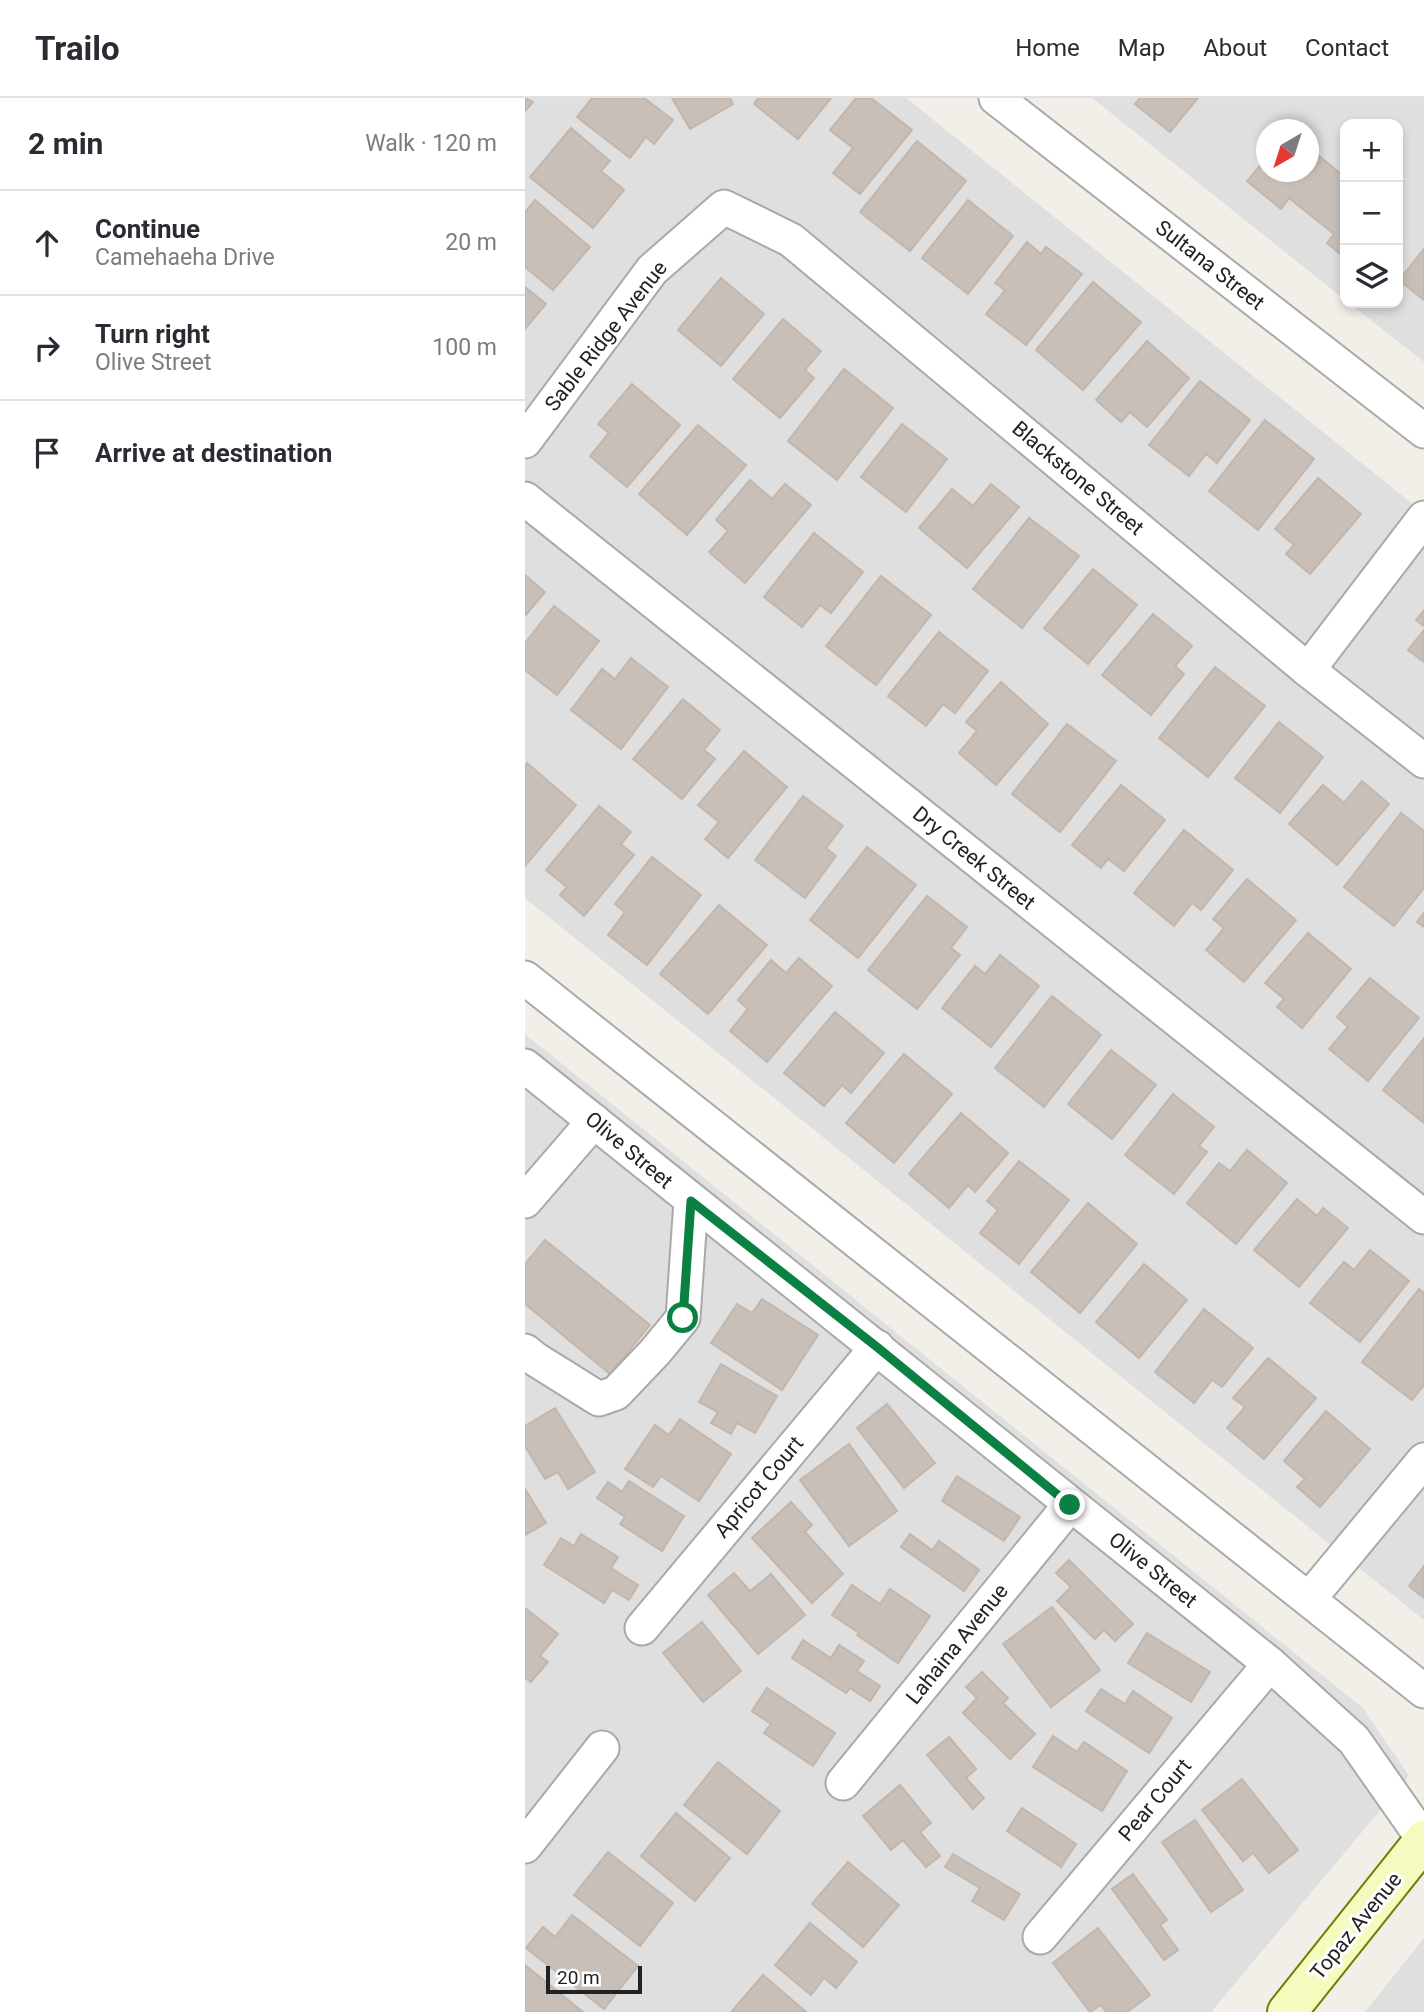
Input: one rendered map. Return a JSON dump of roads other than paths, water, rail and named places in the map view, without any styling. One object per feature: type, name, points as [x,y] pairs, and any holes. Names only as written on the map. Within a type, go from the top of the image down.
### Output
[{"type":"street","name":"Sultana Street","points":[[996,98],[1424,431]]},
{"type":"street","name":"Sable Ridge Avenue","points":[[525,441],[652,270],[725,207]]},
{"type":"street","name":"Blackstone Street","points":[[725,207],[792,240],[1308,670],[1424,761]]},
{"type":"street","name":"Dry Creek Street","points":[[525,499],[1424,1217]]},
{"type":"street","points":[[1308,670],[1424,518]]},
{"type":"street","points":[[525,978],[1424,1690]]},
{"type":"street","name":"Olive Street","points":[[525,1066],[1270,1664],[1354,1740],[1424,1840]]},
{"type":"street","points":[[525,1201],[594,1121]]},
{"type":"street","points":[[528,1360],[599,1399],[616,1393],[683,1318],[691,1201]]},
{"type":"street","name":"Apricot Court","points":[[642,1628],[877,1347]]},
{"type":"street","points":[[1309,1599],[1424,1460]]},
{"type":"street","name":"Lahaina Avenue","points":[[843,1783],[1070,1505]]},
{"type":"street","name":"Pear Court","points":[[1040,1937],[1270,1664]]},
{"type":"street","points":[[525,1846],[602,1748]]},
{"type":"street","name":"Topaz Avenue","points":[[1287,2012],[1424,1840]]}]
